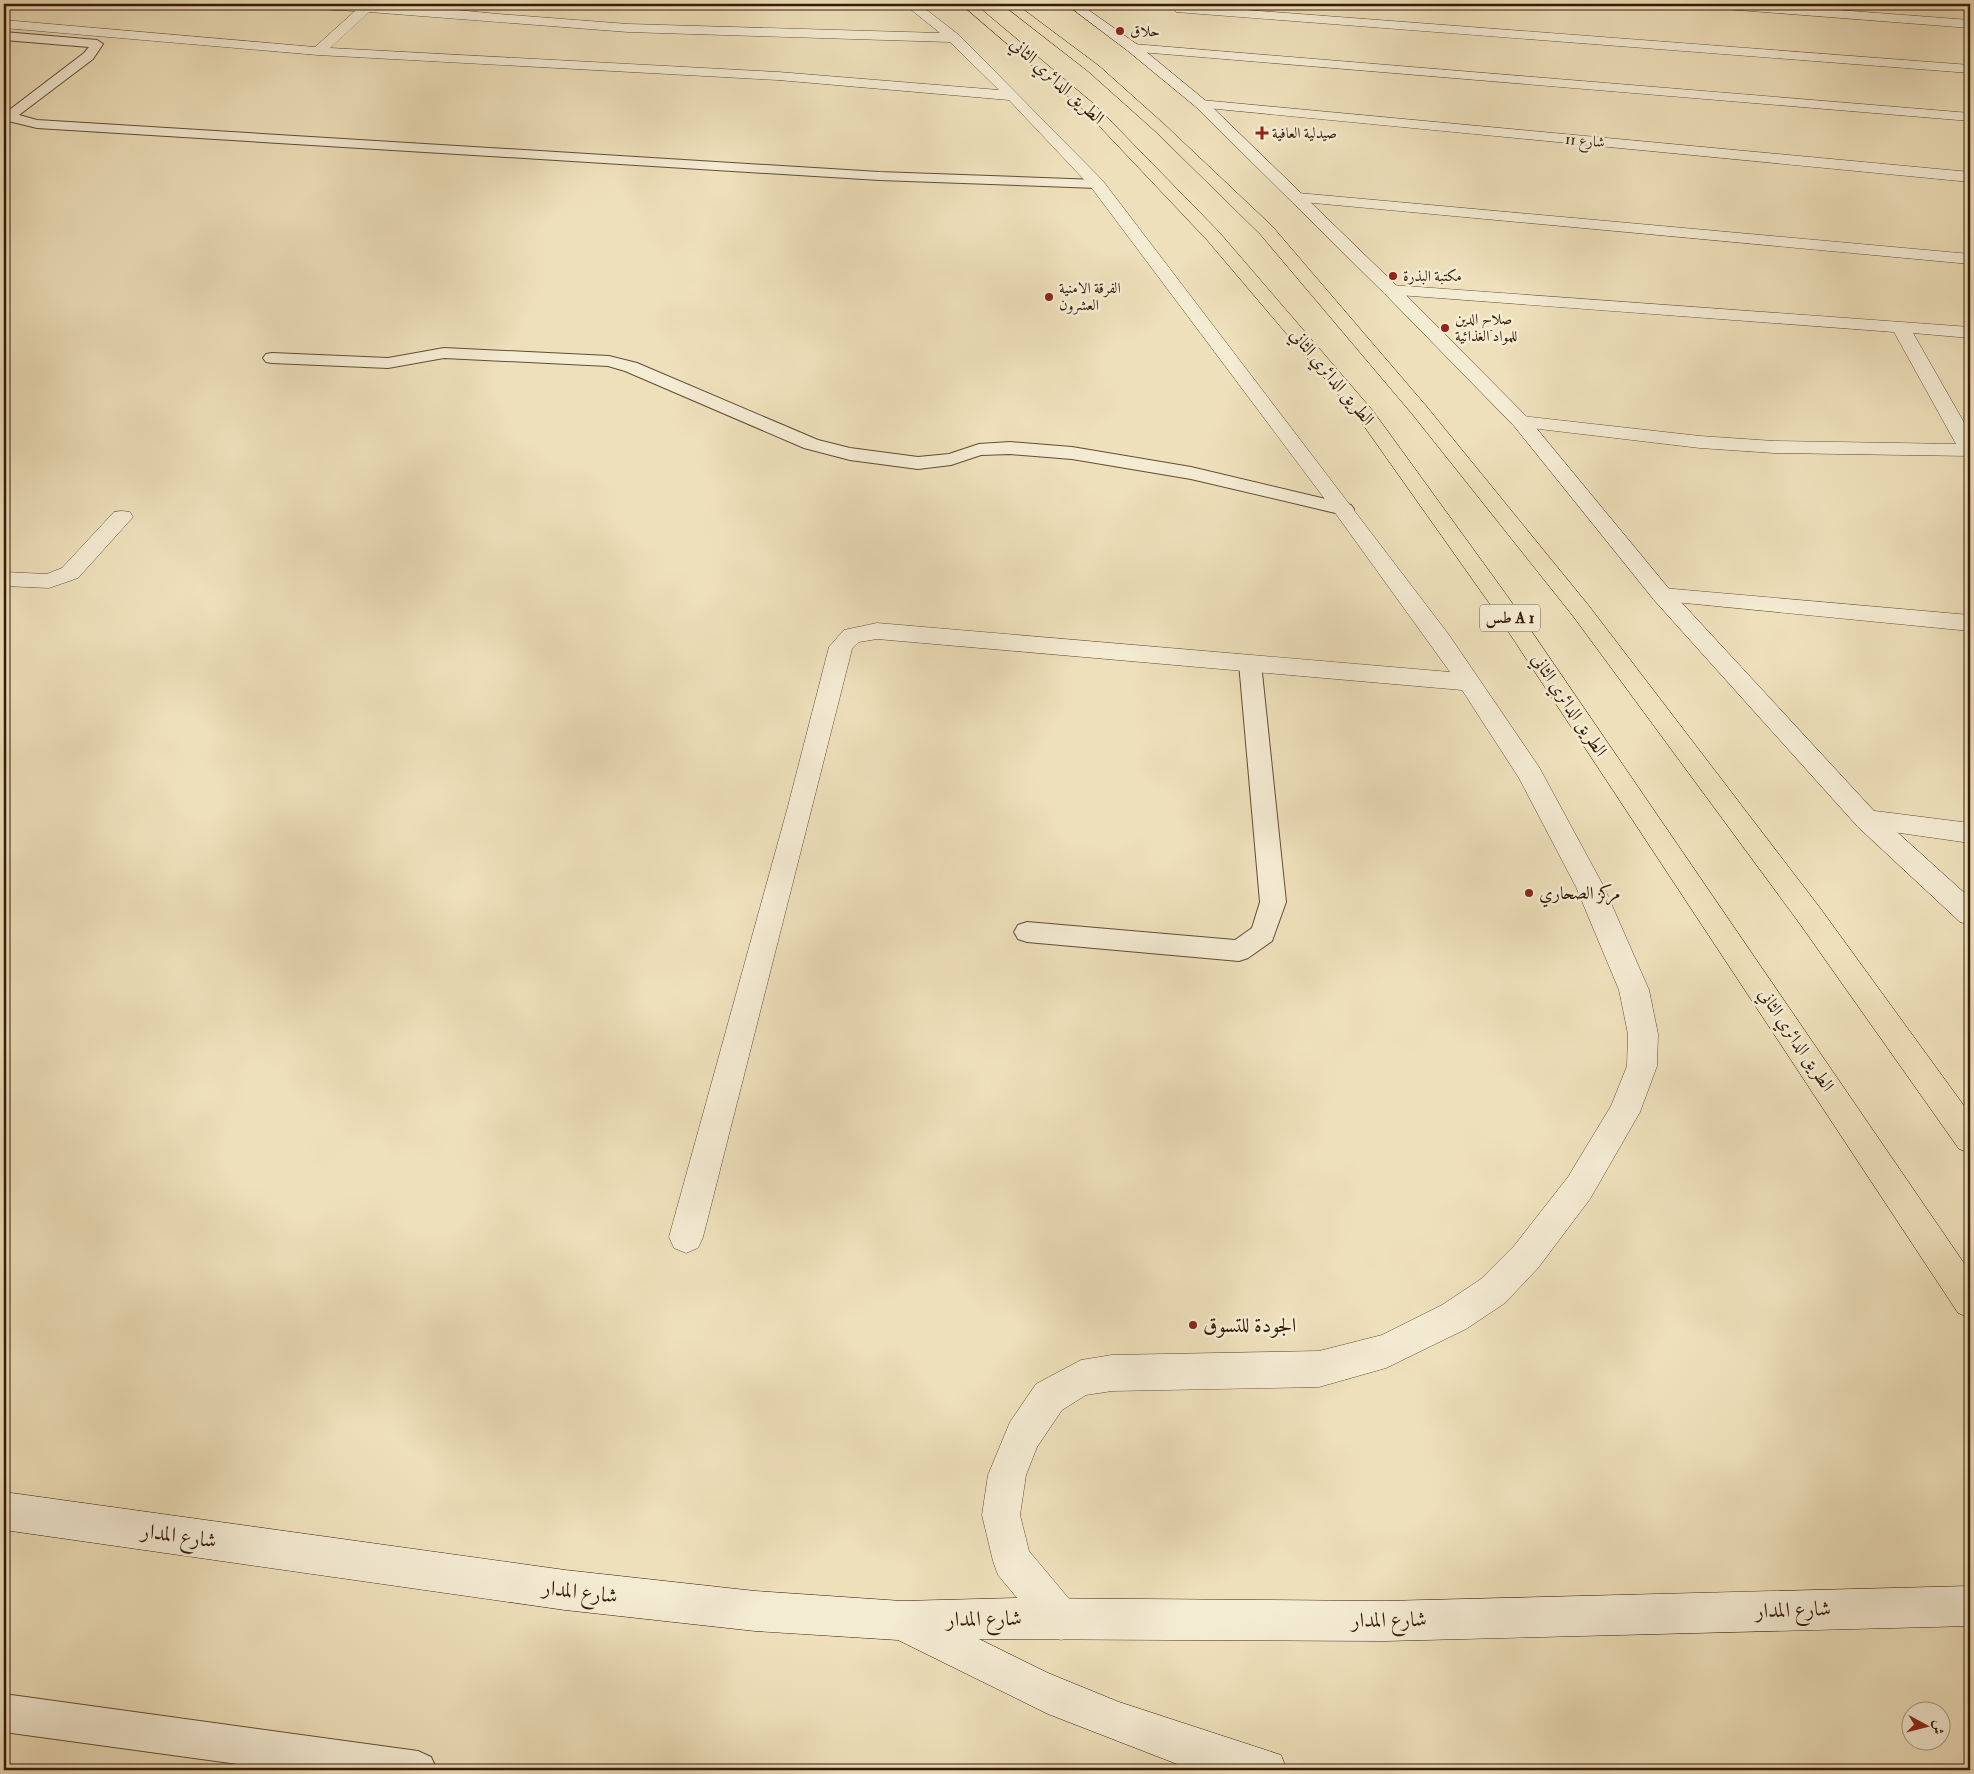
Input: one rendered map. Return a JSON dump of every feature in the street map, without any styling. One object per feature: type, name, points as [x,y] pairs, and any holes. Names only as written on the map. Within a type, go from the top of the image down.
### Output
[{"type":"highway","name":"الطريق الدائري الثاني","points":[[966,4],[1090,108],[1213,236],[1366,415],[1500,602],[1970,1301]]},
{"type":"highway","name":"الطريق الدائري الثاني","points":[[1008,4],[1094,69],[1160,128],[1266,230],[1420,411],[1587,619],[1810,916],[1970,1139]]},
{"type":"street","points":[[296,4],[368,6],[432,11],[518,22],[954,38]]},
{"type":"street","points":[[911,4],[954,38],[1013,96],[1097,184],[1344,508],[1441,640],[1530,774],[1590,887],[1634,990],[1643,1034],[1642,1066],[1624,1112],[1579,1188],[1526,1257],[1493,1291],[1454,1317],[1386,1351],[1319,1369],[1189,1370],[1112,1373],[1081,1378],[1049,1397],[1023,1435],[1006,1475],[1001,1515],[1012,1561],[1061,1620]]},
{"type":"street","points":[[1072,4],[1133,48],[1200,104],[1391,290],[1521,422],[1662,595],[1867,820],[1970,914]]},
{"type":"street","points":[[1712,4],[1970,24]]},
{"type":"street","points":[[432,11],[506,5]]},
{"type":"street","points":[[318,51],[368,6]]},
{"type":"street","points":[[1181,8],[1970,69]]},
{"type":"street","points":[[4,24],[318,51],[778,76],[1013,96]]},
{"type":"street","points":[[1133,48],[1970,117]]},
{"type":"street","name":"شارع 11","points":[[1200,104],[1970,177]]},
{"type":"street","points":[[1298,198],[1970,259]]},
{"type":"street","points":[[1391,290],[1970,332]]},
{"type":"street","points":[[1521,422],[1700,442],[1774,447],[1970,450],[1900,327]]},
{"type":"street","points":[[4,579],[49,581],[70,574],[122,517]]},
{"type":"street","points":[[1662,595],[1970,623]]},
{"type":"street","points":[[686,1237],[800,810],[841,647],[852,635],[877,631],[1469,682]]},
{"type":"street","points":[[1867,820],[1970,833]]},
{"type":"street","name":"شارع المدار","points":[[4,1511],[565,1590],[755,1611],[902,1621],[1016,1618],[1061,1620],[1385,1621],[1970,1606]]},
{"type":"street","points":[[902,1621],[1035,1687],[1126,1725],[1229,1760],[1266,1770]]},
{"type":"lane","points":[[4,36],[97,44],[89,56],[8,117],[37,124],[879,176],[1097,184]]},
{"type":"lane","points":[[272,358],[388,364],[444,353],[597,359],[631,367],[811,444],[850,454],[918,463],[950,458],[979,450],[1010,448],[1072,453],[1191,473],[1344,508]]},
{"type":"lane","points":[[1027,932],[1239,951],[1263,934],[1273,902],[1250,663]]},
{"type":"lane","points":[[4,1713],[418,1770]]},
{"type":"place","name":"حلاق","points":[[1120,31]]},
{"type":"place","name":"صيدلية العافية","points":[[1262,133]]},
{"type":"place","name":"مكتبة البذرة","points":[[1393,276]]},
{"type":"place","name":"الفرقة الامنية العشرون","points":[[1049,297]]},
{"type":"place","name":"صلاح الدين للمواد الغذائية","points":[[1445,328]]},
{"type":"place","name":"مركز الصحاري","points":[[1529,893]]},
{"type":"place","name":"الجودة للتسوق","points":[[1193,1325]]}]
